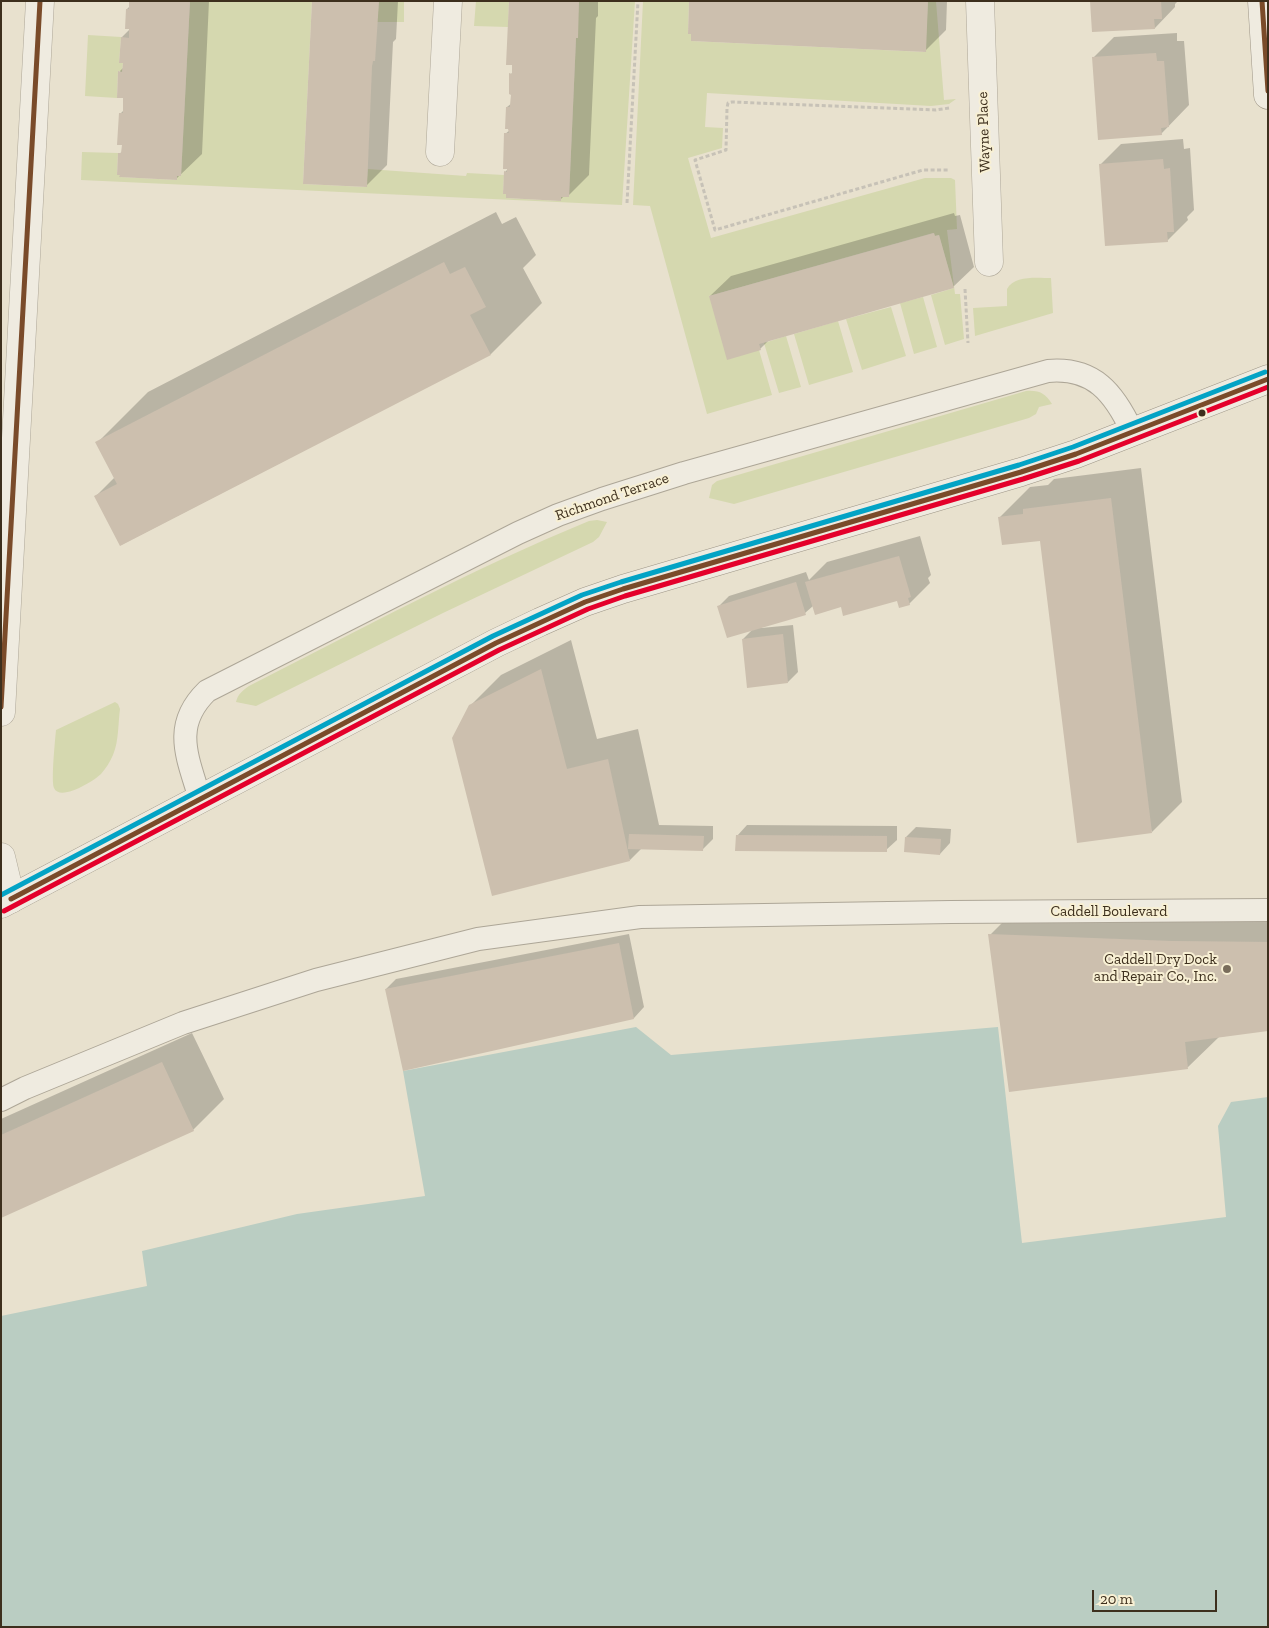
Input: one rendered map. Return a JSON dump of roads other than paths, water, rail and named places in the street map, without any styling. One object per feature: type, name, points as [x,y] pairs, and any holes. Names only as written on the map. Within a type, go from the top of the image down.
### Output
[{"type":"main road","points":[[1,712],[40,1]]},
{"type":"main road","points":[[440,152],[448,1]]},
{"type":"main road","name":"Wayne Place","points":[[980,1],[989,262]]},
{"type":"main road","points":[[1262,1],[1268,95]]},
{"type":"main road","points":[[1,857],[6,902],[496,644],[585,602],[668,575],[1021,472],[1076,454],[1268,379]]},
{"type":"lane","name":"Richmond Terrace","points":[[200,800],[187,755],[184,735],[188,716],[207,691],[518,533],[558,515],[684,473],[1048,371],[1075,371],[1098,383],[1109,391],[1117,402],[1132,431]]},
{"type":"lane","name":"Caddell Boulevard","points":[[1,1100],[25,1088],[183,1023],[316,980],[478,939],[640,917],[951,912],[1268,910]]},
{"type":"place","name":"Caddell Dry Dock and Repair Co., Inc.","points":[[1227,969]]}]
